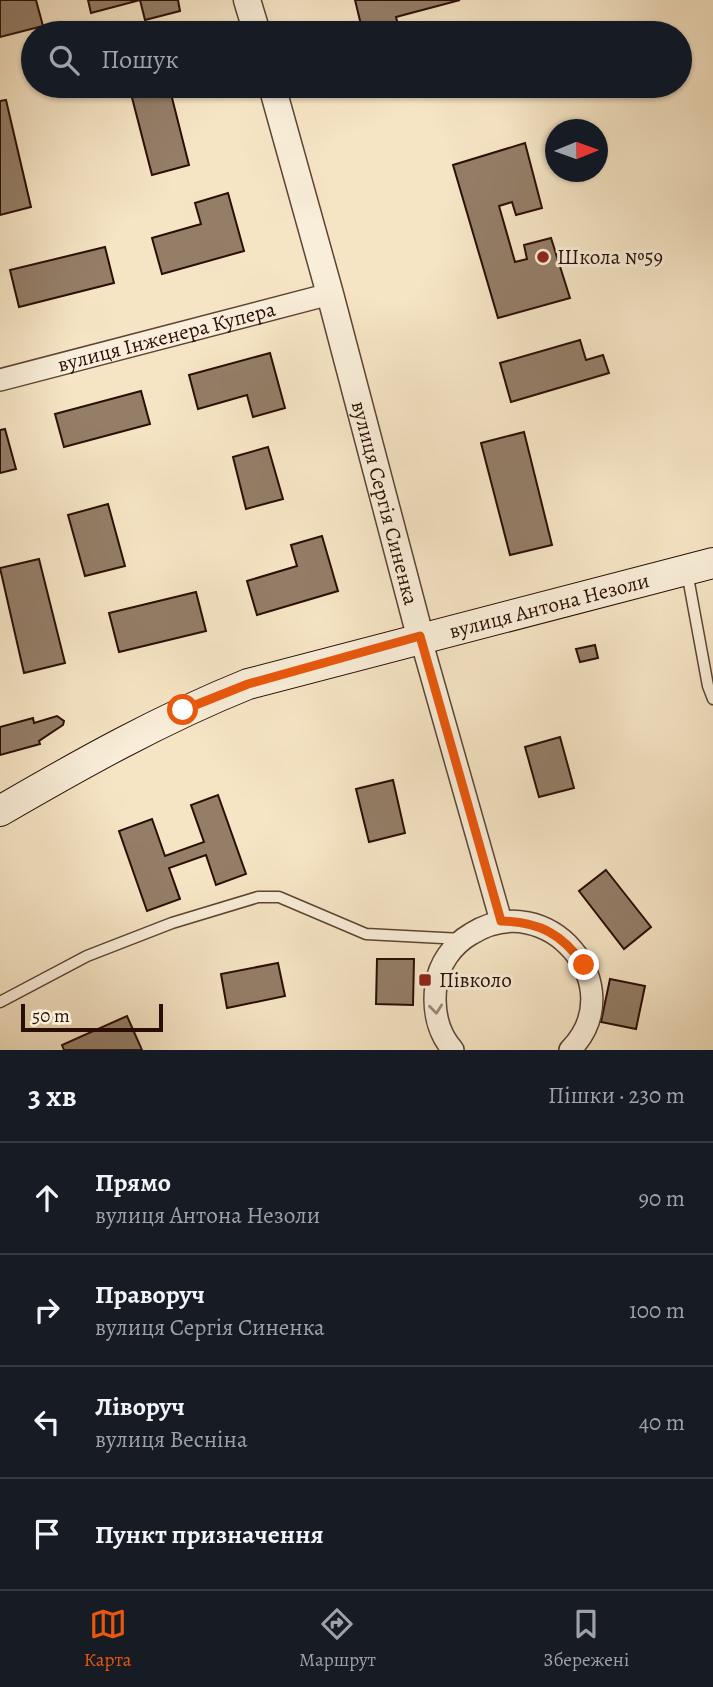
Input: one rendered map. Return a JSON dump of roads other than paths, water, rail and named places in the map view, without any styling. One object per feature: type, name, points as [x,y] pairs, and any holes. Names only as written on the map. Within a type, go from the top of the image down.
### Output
[{"type":"main road","name":"вулиця Антона Незоли","points":[[0,811],[120,741],[183,710],[248,684],[420,636],[700,566]]},
{"type":"street","points":[[247,0],[253,21]]},
{"type":"street","name":"вулиця Сергія Синенка","points":[[275,98],[420,636],[501,921]]},
{"type":"street","name":"вулиця Інженера Купера","points":[[0,380],[330,294]]},
{"type":"street","points":[[453,1050],[437,1023],[434,1000],[437,977],[447,956],[462,939],[480,927],[501,921],[526,922],[550,930],[570,945],[584,965],[591,990],[590,1015],[581,1038],[570,1050]]},
{"type":"lane","points":[[700,566],[708,686],[713,699]]},
{"type":"lane","points":[[0,1002],[87,956],[172,923],[258,897],[279,897],[366,934],[462,939]]},
{"type":"place","name":"Школа №59","points":[[543,257]]},
{"type":"place","name":"Півколо","points":[[425,980]]}]
